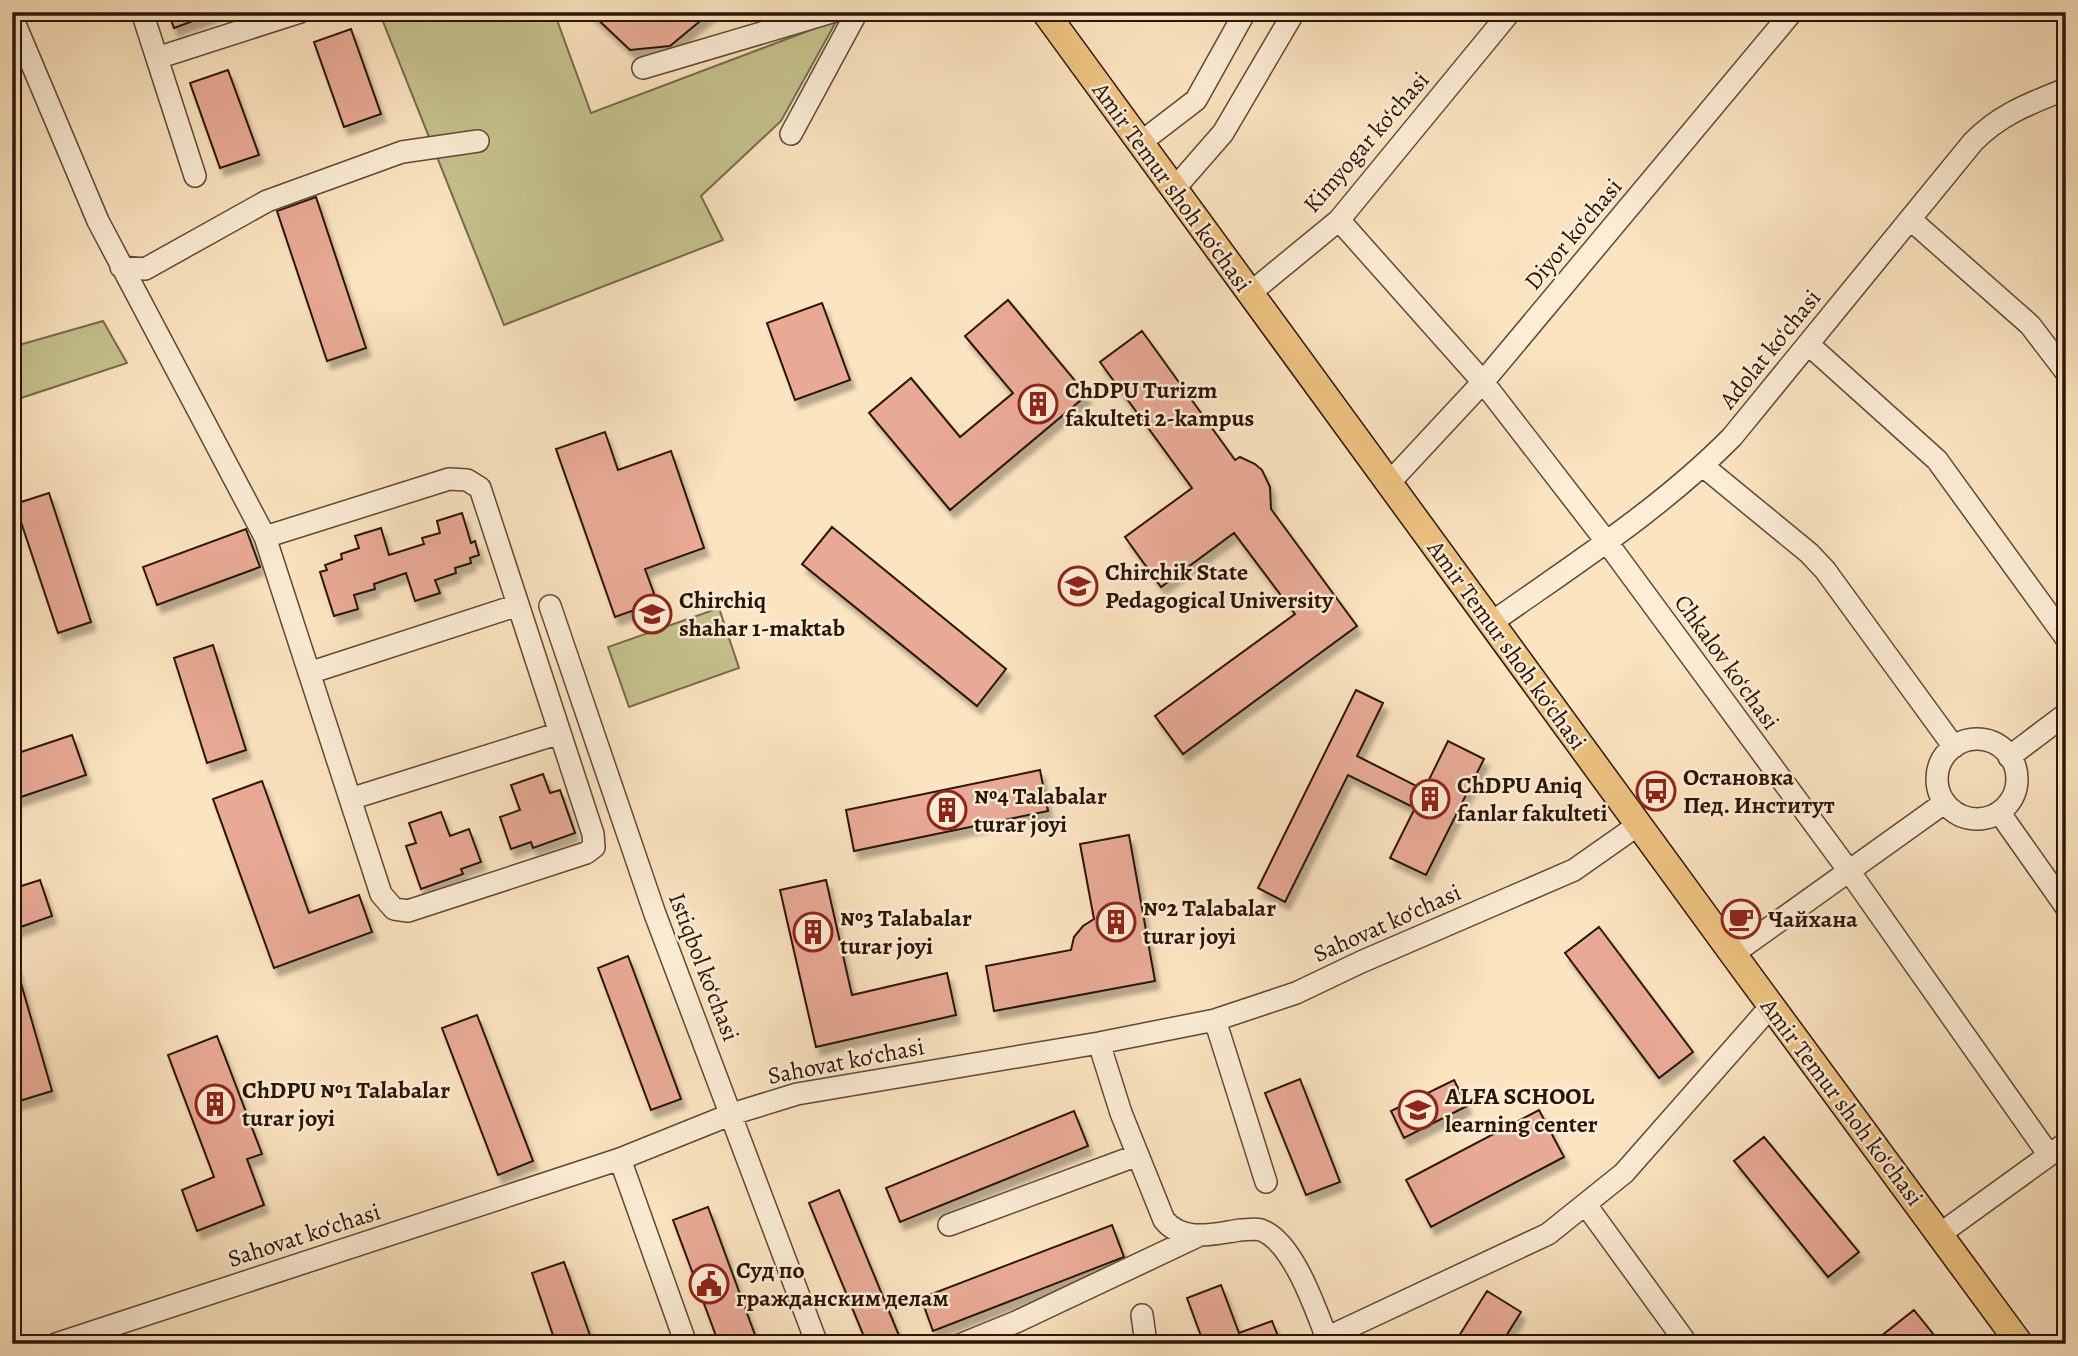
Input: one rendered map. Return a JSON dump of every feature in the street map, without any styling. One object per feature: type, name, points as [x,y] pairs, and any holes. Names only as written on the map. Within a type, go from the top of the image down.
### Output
[{"type":"main road","name":"Amir Temur shoh ko‘chasi","points":[[1045,12],[2020,1344]]},
{"type":"street","points":[[142,12],[195,176]]},
{"type":"street","points":[[157,58],[238,22],[300,12]]},
{"type":"street","points":[[643,68],[832,12]]},
{"type":"street","points":[[791,134],[857,12]]},
{"type":"street","points":[[1140,143],[1196,100],[1245,12]]},
{"type":"street","points":[[1174,189],[1223,134],[1294,12]]},
{"type":"street","name":"Kimyogar ko‘chasi","points":[[1249,293],[1339,219],[1510,12]]},
{"type":"street","name":"Diyor ko‘chasi","points":[[1388,484],[1483,382],[1792,12]]},
{"type":"street","points":[[12,17],[98,221],[265,537],[381,894],[394,909],[408,911],[586,853],[594,847],[593,834],[480,488],[467,480],[450,479],[265,537]]},
{"type":"street","name":"Adolat ko‘chasi","points":[[1491,623],[1606,541],[1703,466],[1732,437],[1989,125],[2018,108],[2066,89]]},
{"type":"street","points":[[121,267],[145,269],[267,201],[390,156],[478,141]]},
{"type":"street","name":"Chkalov ko‘chasi","points":[[1339,219],[1483,382],[1606,541],[2058,1149]]},
{"type":"street","points":[[1910,219],[2030,325],[2066,372]]},
{"type":"street","points":[[1808,344],[1937,460],[2066,638]]},
{"type":"street","points":[[1703,466],[1809,553],[1825,570],[1954,747]]},
{"type":"street","points":[[309,673],[518,605]]},
{"type":"street","name":"Istiqbol ko‘chasi","points":[[550,606],[655,914],[817,1344]]},
{"type":"street","points":[[2010,757],[2066,714]]},
{"type":"street","points":[[350,799],[560,733]]},
{"type":"street","points":[[1977,739],[1990,741],[2001,747],[2010,757],[2017,780],[2008,804],[1999,812],[1976,820],[1952,811],[1944,803],[1938,791],[1939,766],[1945,755],[1954,747],[1977,739]]},
{"type":"street","points":[[1732,954],[1944,803]]},
{"type":"street","points":[[1999,812],[2066,907]]},
{"type":"street","name":"Sahovat ko‘chasi","points":[[55,1344],[620,1159],[732,1114],[797,1094],[1099,1043],[1215,1020],[1296,993],[1574,870],[1638,825]]},
{"type":"street","points":[[1099,1043],[1121,1113],[1164,1220],[1178,1232],[1198,1236],[1259,1229],[1269,1235],[1281,1245],[1290,1258],[1328,1341],[1548,1234],[1624,1173],[1771,1006]]},
{"type":"street","points":[[1215,1020],[1266,1182]]},
{"type":"street","points":[[1940,1234],[2058,1149]]},
{"type":"street","points":[[949,1224],[1138,1155]]},
{"type":"street","points":[[620,1159],[687,1344]]},
{"type":"street","points":[[1586,1205],[1687,1344]]},
{"type":"street","points":[[962,1344],[1016,1322],[1198,1236]]},
{"type":"street","points":[[1142,1315],[1145,1336],[1142,1344]]},
{"type":"shaded area","points":[[400,12],[554,12],[591,113],[837,20],[781,121],[701,196],[723,240],[504,325],[382,19]]},
{"type":"shaded area","points":[[103,321],[127,363],[12,401],[12,347]]},
{"type":"shaded area","points":[[719,608],[739,668],[629,707],[608,647]]},
{"type":"building","points":[[168,12],[212,12],[212,14],[174,28]]},
{"type":"building","points":[[590,12],[711,12],[670,46],[630,50]]},
{"type":"building","points":[[351,29],[381,114],[344,127],[314,42]]},
{"type":"building","points":[[228,70],[259,155],[220,168],[190,83]]},
{"type":"building","points":[[316,197],[366,348],[327,361],[277,211]]},
{"type":"building","name":"ChDPU Turizm fakulteti 2-kampus","points":[[1008,300],[1087,395],[950,510],[869,413],[911,378],[960,437],[1013,393],[965,336]]},
{"type":"building","points":[[822,303],[850,380],[795,400],[767,323]]},
{"type":"building","points":[[1142,331],[1235,460],[1240,457],[1262,470],[1270,487],[1271,509],[1357,626],[1183,754],[1155,716],[1295,614],[1234,533],[1161,587],[1125,537],[1192,488],[1100,362]]},
{"type":"building","points":[[605,432],[618,470],[671,451],[704,548],[645,569],[657,602],[615,617],[556,449]]},
{"type":"building","points":[[49,493],[91,622],[58,633],[15,504]]},
{"type":"building","points":[[462,513],[471,543],[475,541],[479,555],[470,558],[471,563],[455,568],[456,573],[435,580],[440,593],[415,601],[406,573],[374,584],[375,589],[354,595],[358,609],[334,616],[320,572],[327,570],[325,565],[342,559],[341,554],[359,548],[355,536],[381,528],[389,555],[424,544],[422,538],[440,533],[437,521]]},
{"type":"building","points":[[832,527],[1006,669],[977,706],[802,564]]},
{"type":"building","points":[[246,529],[260,567],[157,605],[143,567]]},
{"type":"building","points":[[213,645],[246,750],[207,763],[174,658]]},
{"type":"building","name":"ChDPU Aniq fanlar fakulteti","points":[[1356,690],[1383,703],[1357,756],[1424,790],[1448,741],[1484,759],[1426,875],[1390,858],[1415,808],[1348,775],[1285,902],[1258,888]]},
{"type":"building","points":[[72,735],[86,775],[12,800],[12,755]]},
{"type":"building","name":"№4 Talabalar turar joyi","points":[[1040,770],[1048,811],[854,851],[846,810]]},
{"type":"building","points":[[543,774],[550,793],[560,790],[575,833],[533,848],[531,842],[511,849],[500,817],[520,810],[511,785]]},
{"type":"building","points":[[262,781],[309,913],[359,895],[372,932],[274,968],[213,799]]},
{"type":"building","points":[[441,812],[450,836],[469,829],[481,862],[461,869],[463,874],[421,889],[406,846],[416,843],[409,823]]},
{"type":"building","name":"№2 Talabalar turar joyi","points":[[1129,835],[1155,981],[994,1011],[986,966],[1071,950],[1074,937],[1083,926],[1094,919],[1080,844]]},
{"type":"building","points":[[40,880],[52,916],[12,930],[12,889]]},
{"type":"building","name":"№3 Talabalar turar joyi","points":[[826,880],[852,995],[947,973],[956,1015],[816,1047],[780,890]]},
{"type":"building","points":[[1599,927],[1693,1052],[1659,1078],[1565,953]]},
{"type":"building","points":[[628,956],[681,1099],[651,1110],[598,968]]},
{"type":"building","points":[[12,966],[16,966],[52,1091],[16,1102],[12,1089]]},
{"type":"building","points":[[477,1015],[533,1161],[498,1175],[442,1028]]},
{"type":"building","name":"ChDPU №1 Talabalar turar joyi","points":[[217,1036],[262,1154],[247,1159],[264,1205],[197,1231],[182,1190],[214,1177],[168,1055]]},
{"type":"building","points":[[1300,1079],[1340,1182],[1306,1195],[1265,1093]]},
{"type":"building","points":[[1454,1080],[1467,1106],[1404,1138],[1391,1111]]},
{"type":"building","points":[[1539,1110],[1564,1157],[1431,1227],[1406,1180]]},
{"type":"building","points":[[1074,1111],[1088,1146],[900,1222],[886,1188]]},
{"type":"building","points":[[1764,1137],[1859,1252],[1828,1277],[1734,1161]]},
{"type":"building","points":[[839,1190],[900,1338],[886,1344],[867,1344],[809,1203]]},
{"type":"building","points":[[708,1207],[755,1335],[732,1344],[719,1344],[673,1220]]},
{"type":"building","points":[[1112,1225],[1124,1257],[933,1331],[921,1298]]},
{"type":"building","points":[[564,1262],[593,1344],[556,1344],[532,1273]]},
{"type":"building","points":[[1221,1285],[1239,1333],[1272,1321],[1281,1344],[1204,1344],[1187,1298]]},
{"type":"building","points":[[1487,1291],[1521,1312],[1501,1344],[1454,1344]]},
{"type":"building","points":[[1914,1310],[1934,1335],[1923,1344],[1871,1344]]},
{"type":"place","name":"ChDPU Turizm fakulteti 2-kampus","points":[[1038,404]]},
{"type":"place","name":"Chirchik State Pedagogical University","points":[[1078,586]]},
{"type":"place","name":"Chirchiq shahar 1-maktab","points":[[652,614]]},
{"type":"place","name":"Остановка Пед. Институт","points":[[1656,791]]},
{"type":"place","name":"ChDPU Aniq fanlar fakulteti","points":[[1430,799]]},
{"type":"place","name":"№4 Talabalar turar joyi","points":[[947,810]]},
{"type":"place","name":"Чайхана","points":[[1741,919]]},
{"type":"place","name":"№2 Talabalar turar joyi","points":[[1116,922]]},
{"type":"place","name":"№3 Talabalar turar joyi","points":[[813,932]]},
{"type":"place","name":"ChDPU №1 Talabalar turar joyi","points":[[215,1104]]},
{"type":"place","name":"ALFA SCHOOL learning center","points":[[1418,1110]]},
{"type":"place","name":"Суд по гражданским делам","points":[[709,1284]]}]
